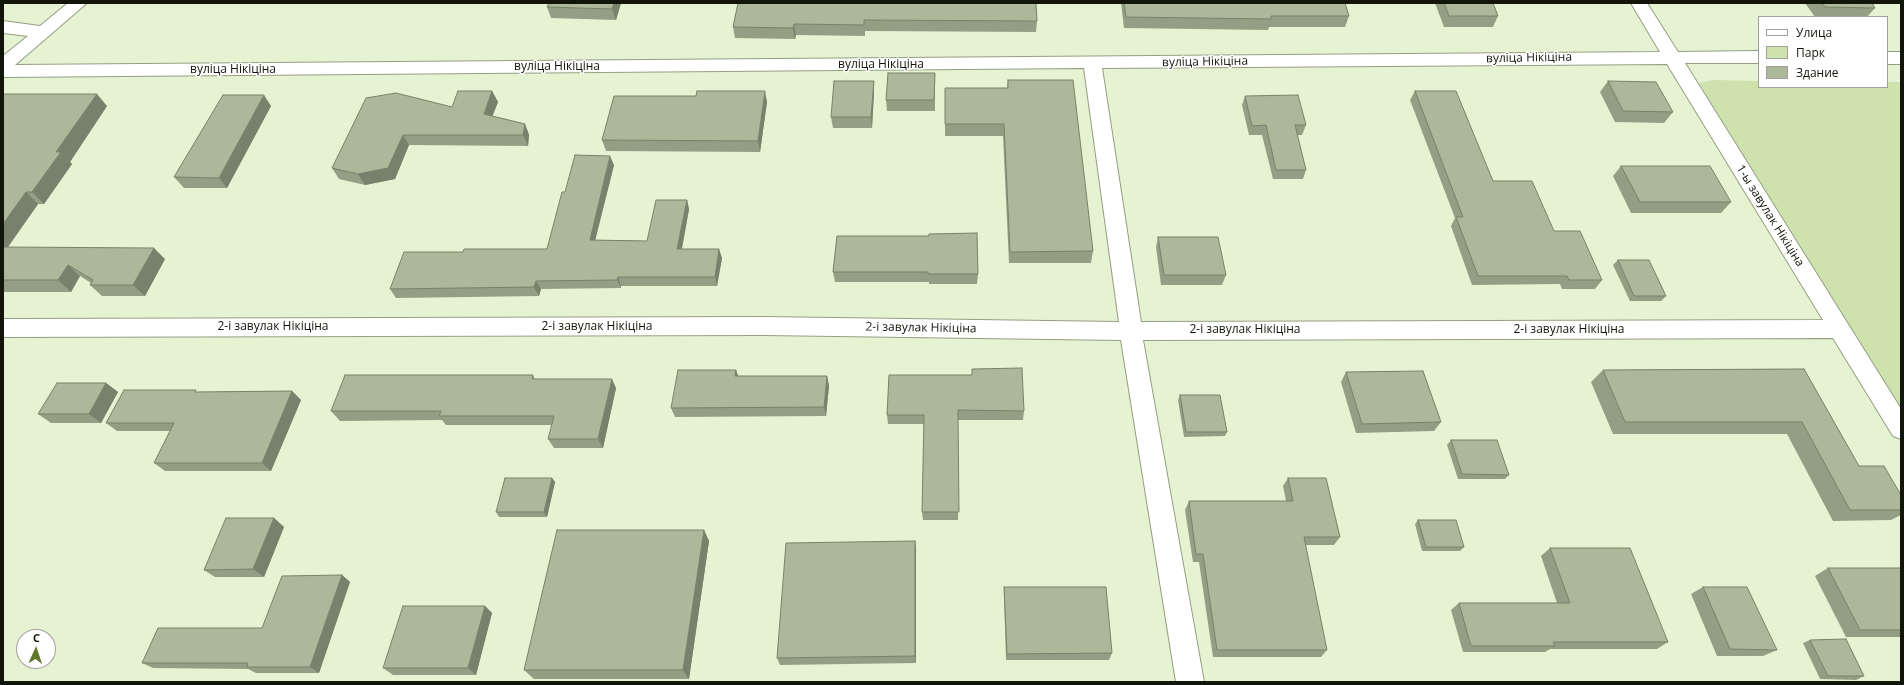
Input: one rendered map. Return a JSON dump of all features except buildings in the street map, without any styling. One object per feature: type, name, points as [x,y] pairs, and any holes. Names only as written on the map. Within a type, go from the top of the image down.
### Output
[{"type":"street","points":[[3,65],[79,3]]},
{"type":"street","name":"1-ы завулак Нікіціна","points":[[1639,3],[1901,429]]},
{"type":"street","points":[[3,27],[44,32]]},
{"type":"street","name":"вуліца Нікіціна","points":[[3,71],[1758,57]]},
{"type":"street","points":[[1888,58],[1901,58]]},
{"type":"street","points":[[1092,63],[1131,331],[1190,682]]},
{"type":"street","name":"2-і завулак Нікіціна","points":[[3,328],[764,326],[1131,331],[1839,329]]},
{"type":"green space","points":[[1713,80],[1758,81],[1758,88],[1888,88],[1888,82],[1901,82],[1901,421],[1699,83]]}]
